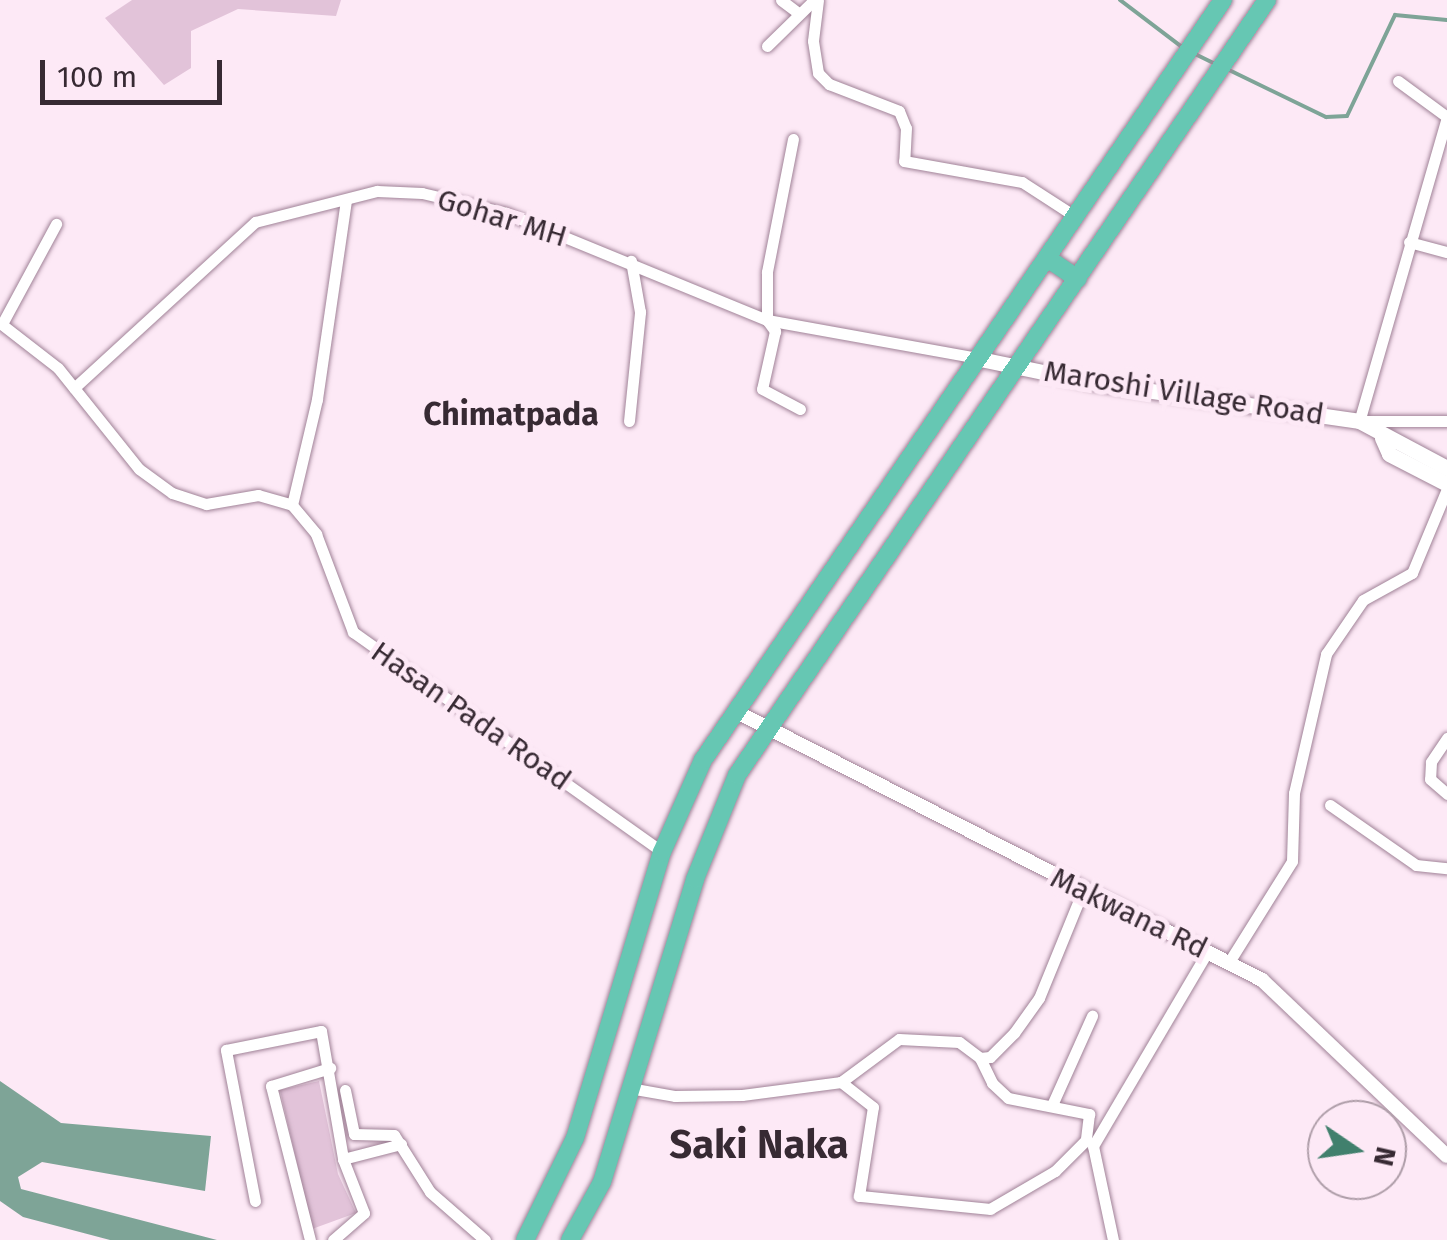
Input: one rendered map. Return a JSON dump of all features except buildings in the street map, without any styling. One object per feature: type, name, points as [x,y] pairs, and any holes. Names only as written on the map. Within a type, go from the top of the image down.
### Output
[{"type":"main road","points":[[525,1240],[575,1138],[662,852],[703,760],[1223,0]]},
{"type":"main road","points":[[570,1240],[602,1182],[714,826],[769,730],[1267,0]]},
{"type":"main road","points":[[1048,258],[1078,279]]},
{"type":"main road","name":"Maroshi Village Road","points":[[980,359],[1018,364],[1096,384],[1360,421],[1382,438],[1447,468]]},
{"type":"main road","name":"Maroshi Village Road","points":[[1382,438],[1389,454],[1447,487]]},
{"type":"street","points":[[780,0],[798,13]]},
{"type":"street","points":[[767,46],[816,0]]},
{"type":"street","points":[[816,0],[812,41],[818,73],[829,84],[899,111],[906,128],[904,161],[1022,182],[1074,214]]},
{"type":"street","points":[[1398,81],[1447,118],[1446,127],[1409,242],[1360,421],[1447,420]]},
{"type":"street","points":[[793,138],[773,226],[767,320],[775,331],[762,389],[800,410]]},
{"type":"street","name":"Gohar MH","points":[[74,388],[255,222],[377,191],[460,201],[632,261],[767,320],[980,359]]},
{"type":"street","points":[[56,224],[1,324],[74,388],[139,469],[172,493],[206,504],[258,496],[292,505],[317,400],[346,200]]},
{"type":"street","points":[[1409,242],[1447,252]]},
{"type":"street","points":[[629,421],[640,312],[632,261]]},
{"type":"street","points":[[1229,962],[1292,861],[1294,793],[1326,654],[1363,600],[1412,573],[1447,487]]},
{"type":"street","name":"Hasan Pada Road","points":[[292,505],[316,534],[353,632],[662,852]]},
{"type":"street","name":"Makwana Rd","points":[[735,711],[1262,980],[1447,1156]]},
{"type":"street","points":[[1447,738],[1430,762],[1430,778],[1447,794]]},
{"type":"street","points":[[1330,805],[1416,865],[1447,868]]},
{"type":"street","points":[[980,1058],[1014,1033],[1039,998],[1083,890]]},
{"type":"street","points":[[1112,1240],[1093,1146],[1208,950]]},
{"type":"street","points":[[1052,1105],[1092,1016]]},
{"type":"street","points":[[254,1201],[224,1054],[315,1028],[330,1068],[343,1159],[364,1213],[333,1240]]},
{"type":"street","points":[[634,1088],[742,1095],[842,1082],[899,1039],[958,1042],[980,1058],[992,1084],[1008,1098],[1089,1114],[1086,1140],[1055,1171],[990,1209],[859,1196],[873,1107],[842,1082]]},
{"type":"street","points":[[310,1240],[271,1086],[330,1068]]},
{"type":"street","points":[[345,1090],[354,1134],[391,1135],[401,1144],[430,1192],[486,1240]]},
{"type":"street","points":[[343,1159],[401,1144]]},
{"type":"shaded area","points":[[132,0],[341,0],[336,16],[238,9],[191,31],[191,68],[164,85],[105,18]]},
{"type":"shaded area","points":[[0,1081],[61,1123],[211,1136],[205,1191],[42,1162],[18,1177],[21,1189],[217,1240],[110,1240],[23,1217],[0,1201]]},
{"type":"shaded area","points":[[319,1081],[338,1174],[356,1213],[312,1229],[280,1090]]},
{"type":"waterway","points":[[1120,0],[1182,47]]},
{"type":"waterway","points":[[1227,69],[1326,117],[1347,116],[1395,15],[1447,20]]},
{"type":"waterway","points":[[1195,54],[1218,65]]},
{"type":"district","name":"Chimatpada","points":[[511,414]]},
{"type":"district","name":"Saki Naka","points":[[759,1145]]}]
